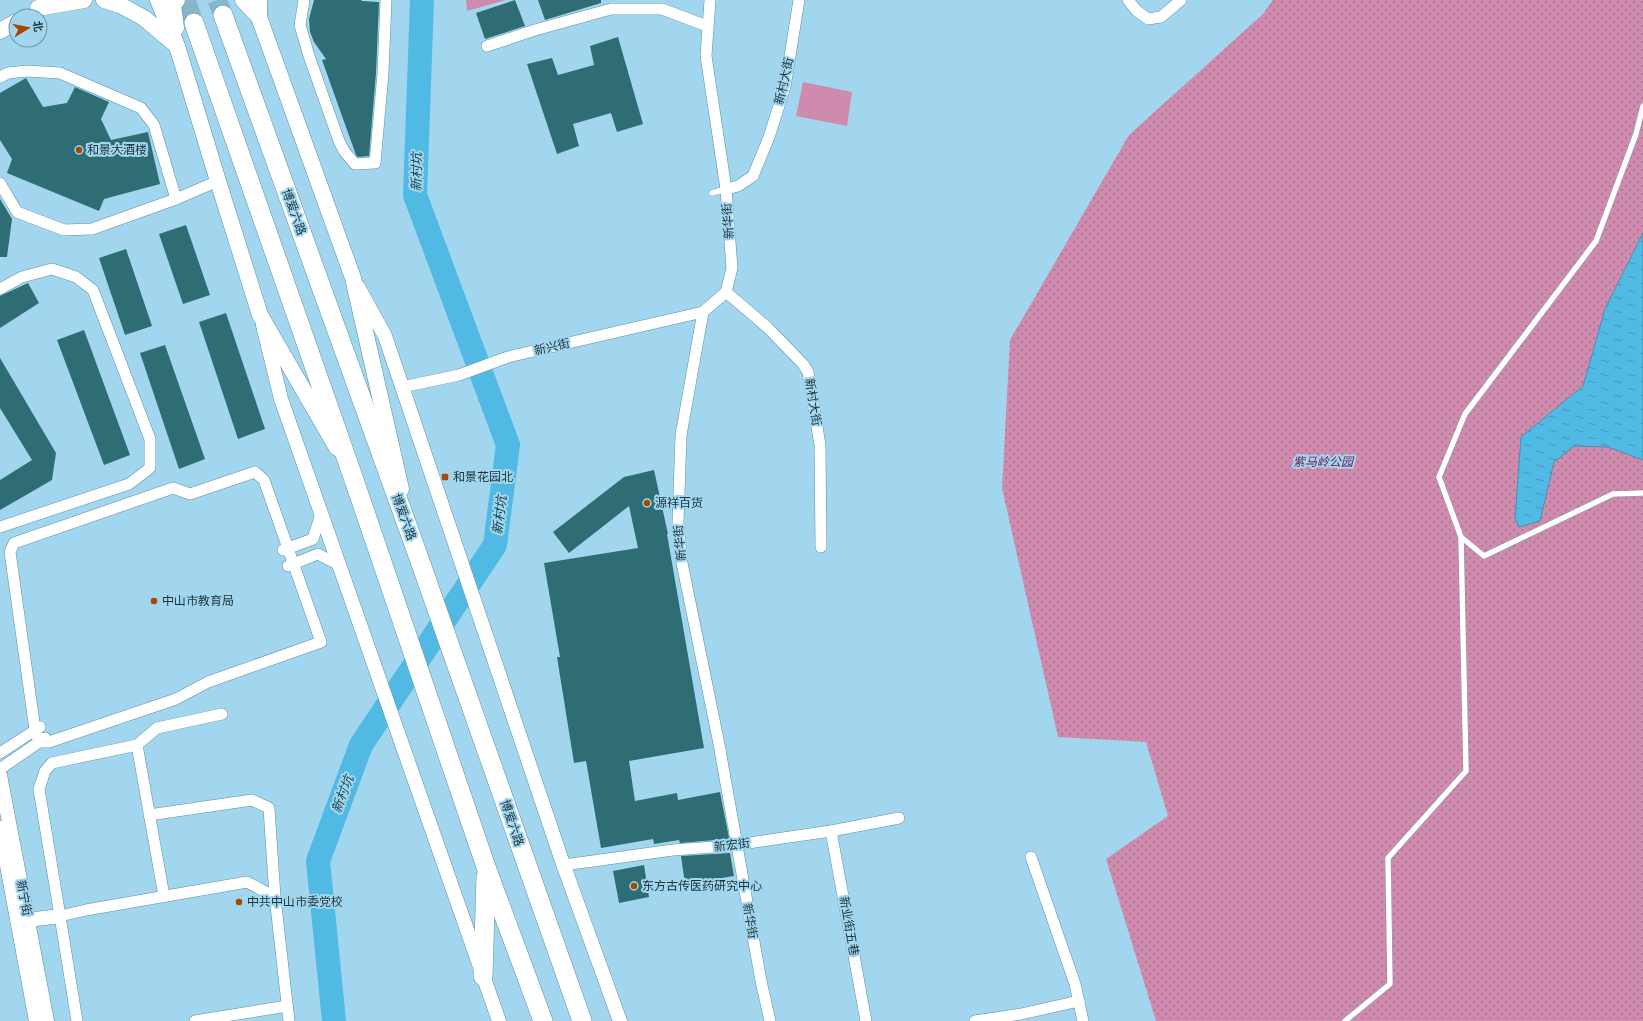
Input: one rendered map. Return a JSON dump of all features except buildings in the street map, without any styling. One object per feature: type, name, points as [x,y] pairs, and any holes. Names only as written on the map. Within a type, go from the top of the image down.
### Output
[{"type":"highway","name":"博爱六路","points":[[223,15],[415,547],[582,1021]]},
{"type":"highway","points":[[194,23],[352,474],[486,867],[543,1021]]},
{"type":"highway","points":[[483,976],[486,867]]},
{"type":"main road","points":[[39,8],[53,0]]},
{"type":"main road","points":[[48,8],[84,0]]},
{"type":"main road","points":[[104,0],[120,5],[144,18],[178,46]]},
{"type":"main road","points":[[158,0],[178,46],[260,315],[352,474]]},
{"type":"main road","points":[[177,0],[173,5],[178,46]]},
{"type":"main road","points":[[243,0],[259,17]]},
{"type":"main road","points":[[259,0],[259,17],[353,278],[415,547]]},
{"type":"street","points":[[304,0],[300,25],[309,56],[339,141],[344,151],[355,164],[375,163],[383,73],[386,0]]},
{"type":"street","name":"新华街","points":[[710,0],[706,56],[726,189],[732,268],[726,292]]},
{"type":"street","name":"新村大街","points":[[726,189],[738,186],[753,176],[769,137],[785,87],[799,0]]},
{"type":"street","points":[[1128,0],[1137,11],[1148,19],[1161,17],[1181,0]]},
{"type":"street","points":[[487,46],[535,30],[611,9],[620,8],[662,9],[707,26]]},
{"type":"street","points":[[0,78],[8,73],[27,71],[60,73],[141,108],[154,125],[176,199]]},
{"type":"street","points":[[0,183],[17,212],[64,230],[92,230],[176,199],[218,181]]},
{"type":"street","points":[[0,290],[22,277],[52,269],[76,277],[93,290],[150,439],[150,468],[129,484],[0,527]]},
{"type":"street","points":[[353,278],[385,336],[564,865],[620,1021]]},
{"type":"street","points":[[703,312],[726,292]]},
{"type":"street","name":"新村大街","points":[[726,292],[768,328],[804,364],[808,372],[820,445],[821,546]]},
{"type":"street","name":"新华街","points":[[703,312],[681,435],[678,523],[682,563],[719,744],[761,981],[770,1021]]},
{"type":"street","name":"新兴街","points":[[402,387],[459,375],[508,357],[703,312]]},
{"type":"street","points":[[260,315],[281,399],[499,1021]]},
{"type":"street","points":[[255,472],[264,480],[285,549],[321,642],[208,682],[176,699],[49,742],[40,742],[10,552],[14,543],[173,488],[190,494],[255,472]]},
{"type":"street","points":[[285,549],[313,538],[321,514]]},
{"type":"street","points":[[291,565],[318,554],[339,565]]},
{"type":"street","points":[[0,769],[49,735],[173,694],[204,679],[309,641],[312,635],[291,565]]},
{"type":"street","points":[[77,1021],[39,789],[45,771],[52,763],[137,745],[157,728],[222,714]]},
{"type":"street","points":[[38,728],[49,735]]},
{"type":"street","points":[[0,753],[38,728]]},
{"type":"street","points":[[137,745],[164,896]]},
{"type":"street","name":"新宁街","points":[[0,775],[47,1021]]},
{"type":"street","points":[[149,815],[252,800],[269,808],[275,897],[289,1021]]},
{"type":"street","name":"新宏街","points":[[564,865],[673,850],[736,844],[832,830],[899,818]]},
{"type":"street","points":[[0,828],[36,1021]]},
{"type":"street","name":"新业街五巷","points":[[832,830],[866,1021]]},
{"type":"street","points":[[1031,857],[1060,938],[1079,1001],[1083,1021]]},
{"type":"street","points":[[28,920],[60,916],[86,910],[247,882],[275,897]]},
{"type":"street","points":[[976,1021],[1021,1014],[1079,1001]]},
{"type":"street","points":[[195,1021],[287,1006]]},
{"type":"lane","points":[[253,0],[259,17]]},
{"type":"lane","points":[[1345,1021],[1390,984],[1388,858],[1466,771],[1460,537],[1439,477],[1465,414],[1596,241],[1636,134],[1643,106]]},
{"type":"lane","points":[[712,193],[726,189]]},
{"type":"lane","points":[[1460,537],[1484,556],[1613,494],[1643,493]]},
{"type":"green space","points":[[466,0],[506,0],[467,11]]},
{"type":"green space","name":"紫马岭公园","points":[[1273,0],[1643,0],[1643,1021],[1156,1021],[1106,859],[1168,816],[1146,742],[1058,737],[1002,488],[1010,340],[1129,135],[1263,14]]},
{"type":"green space","points":[[803,82],[852,92],[847,126],[796,116]]},
{"type":"water","points":[[1643,233],[1643,460],[1608,447],[1574,446],[1554,462],[1540,521],[1519,527],[1515,518],[1521,437],[1583,386],[1605,309]]},
{"type":"waterway","name":"新村坑","points":[[334,1021],[318,861],[361,745],[495,545],[508,445],[415,195],[422,0]]},
{"type":"tunnel","points":[[186,0],[194,23]]},
{"type":"tunnel","points":[[217,0],[223,15]]},
{"type":"place","name":"和景大酒楼","points":[[79,150]]},
{"type":"place","name":"和景花园北","points":[[445,477]]},
{"type":"place","name":"源祥百货","points":[[647,503]]},
{"type":"place","name":"中山市教育局","points":[[154,601]]},
{"type":"place","name":"东方古传医药研究中心","points":[[634,886]]},
{"type":"place","name":"中共中山市委党校","points":[[239,902]]}]
